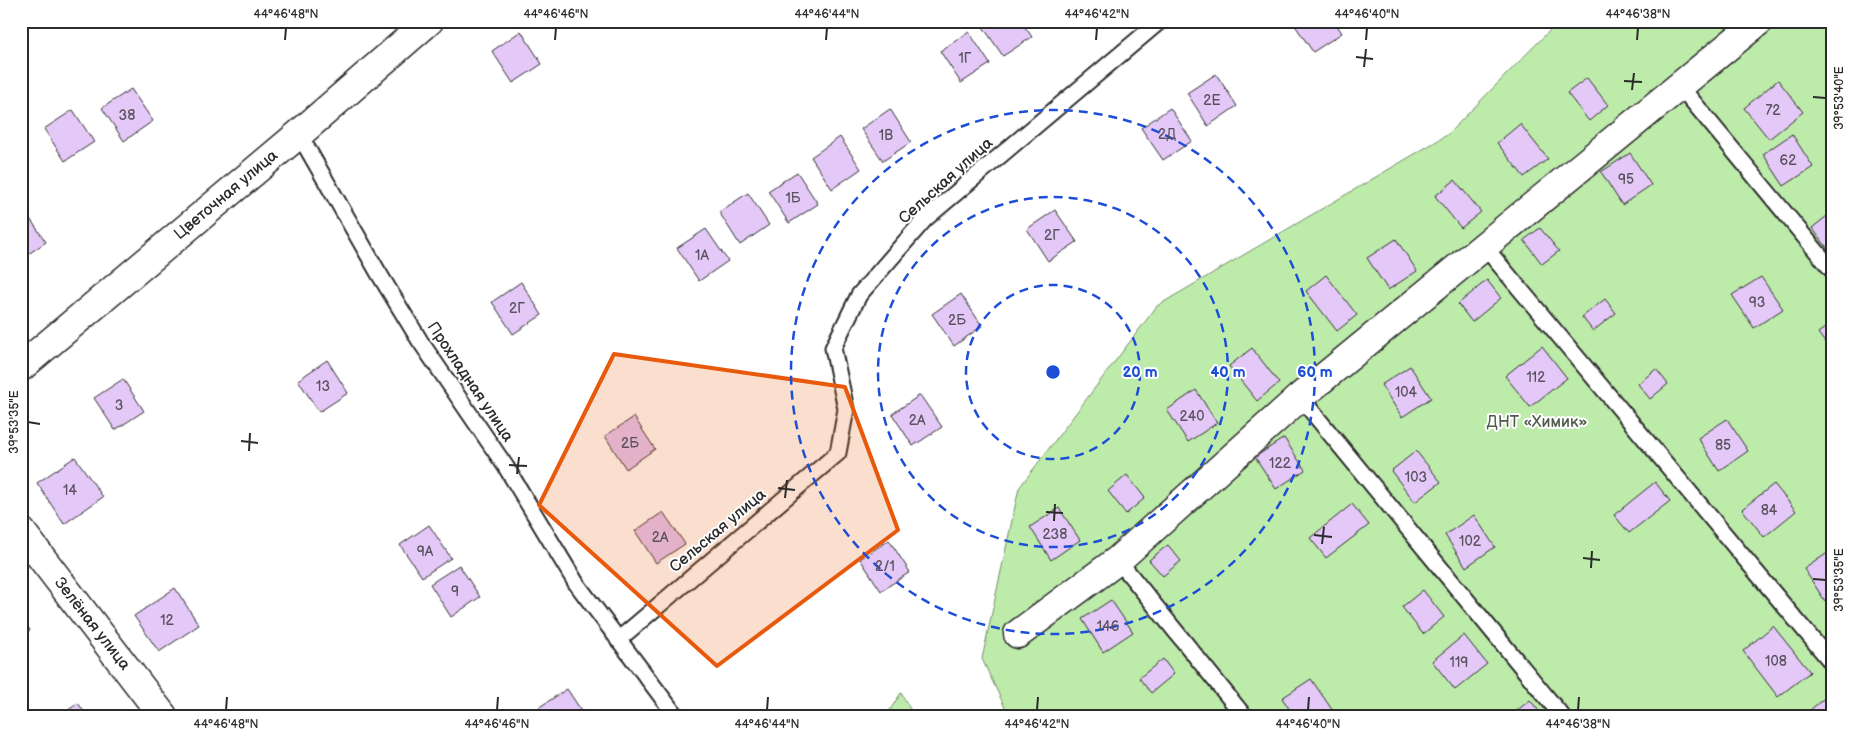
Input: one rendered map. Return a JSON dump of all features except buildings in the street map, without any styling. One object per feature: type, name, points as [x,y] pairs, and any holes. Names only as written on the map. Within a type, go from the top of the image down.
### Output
[{"type":"street","name":"Цветочная улица","points":[[21,367],[299,134],[429,21]]},
{"type":"street","points":[[1018,634],[1118,560],[1300,397],[1758,21]]},
{"type":"street","name":"Зелёная улица","points":[[21,532],[163,716]]},
{"type":"lane","name":"Сельская улица","points":[[618,640],[838,453],[846,409],[833,348],[859,295],[925,219],[1160,21]]},
{"type":"lane","points":[[1680,86],[1832,270]]},
{"type":"lane","name":"Прохладная улица","points":[[299,134],[420,341],[506,467],[576,582],[676,716]]},
{"type":"lane","points":[[1484,246],[1832,663]]},
{"type":"lane","points":[[1300,397],[1562,716]]},
{"type":"lane","points":[[1118,560],[1244,716]]},
{"type":"highlighted area","points":[[614,354],[845,387],[898,530],[717,666],[539,505]]},
{"type":"green space","name":"ДНТ «Химик»","points":[[1559,21],[1832,21],[1832,716],[1009,716],[982,659],[1019,488],[1157,306],[1447,135]]},
{"type":"green space","points":[[901,693],[914,716],[886,716]]}]
